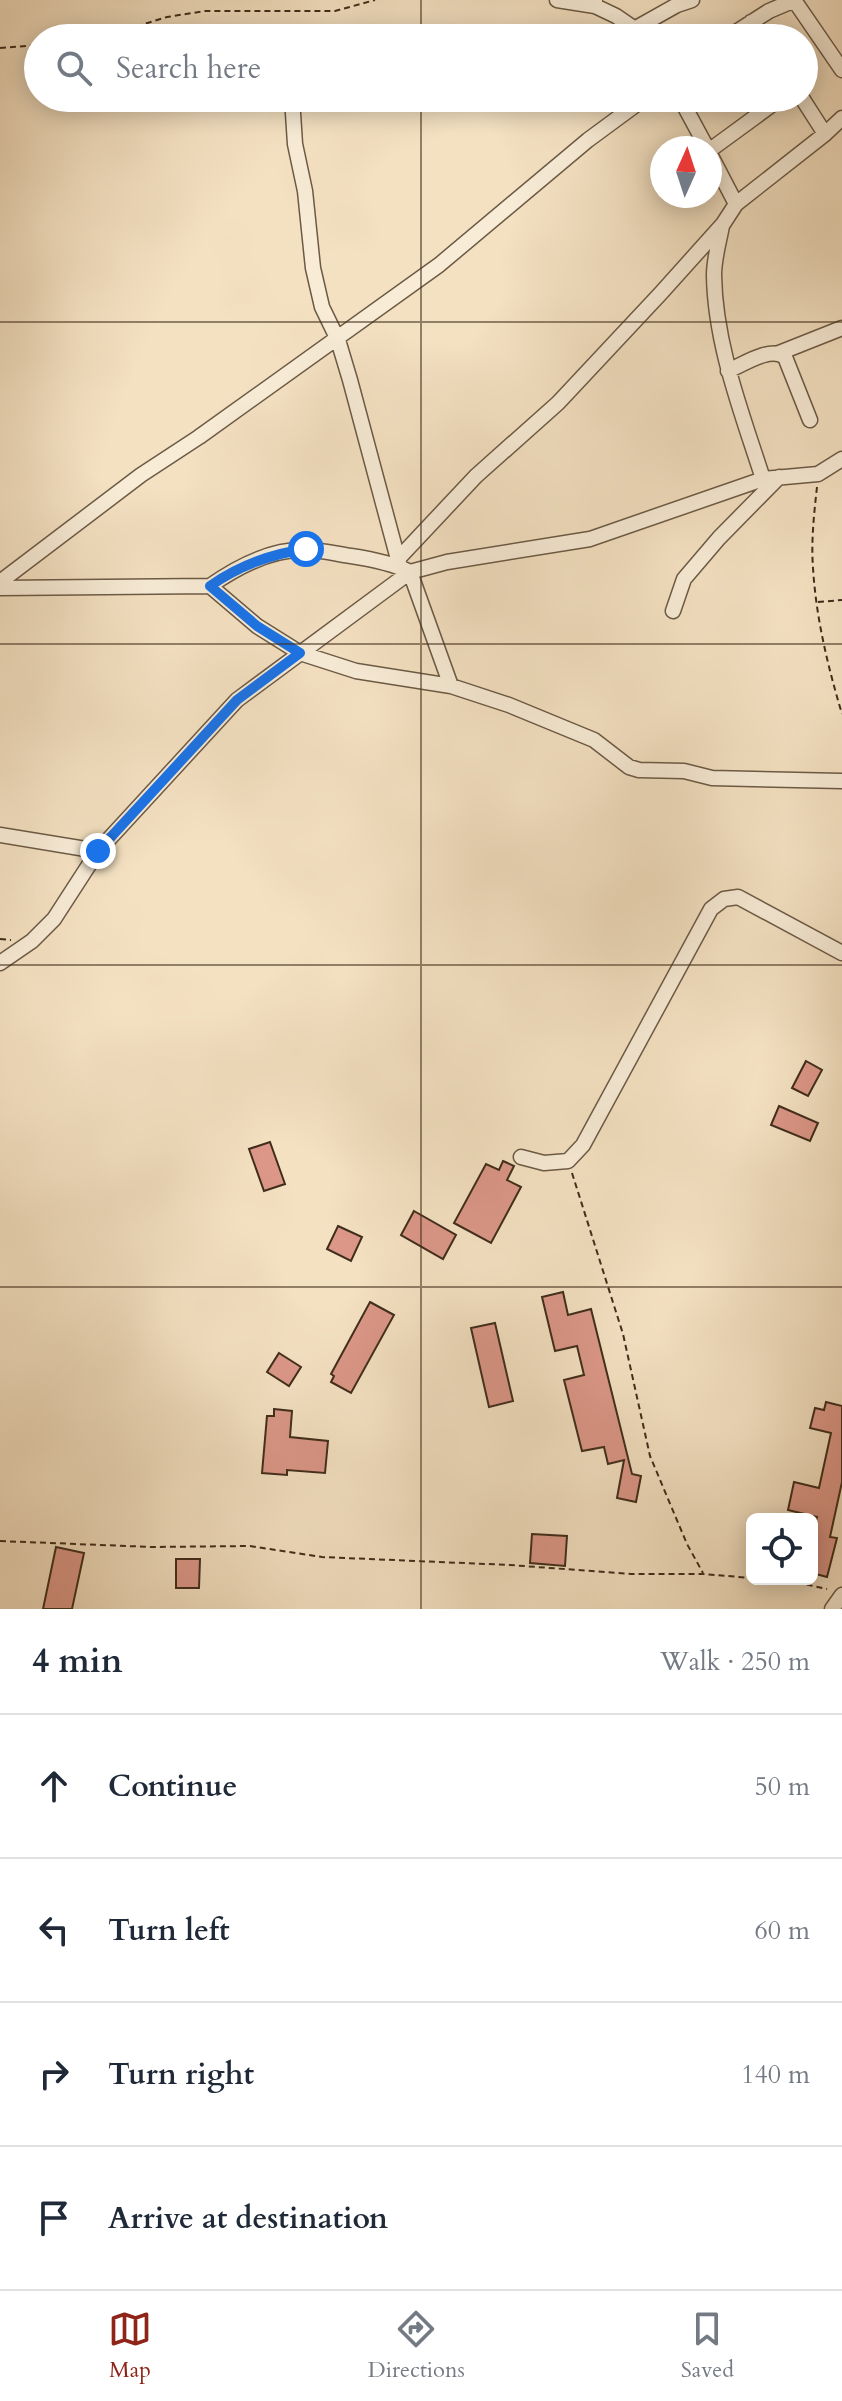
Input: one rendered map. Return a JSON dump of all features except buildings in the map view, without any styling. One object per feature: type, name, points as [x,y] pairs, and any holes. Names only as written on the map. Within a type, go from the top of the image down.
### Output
[{"type":"street","points":[[557,0],[595,3],[629,24]]},
{"type":"street","points":[[643,24],[692,0]]},
{"type":"street","points":[[748,24],[794,0],[810,24]]},
{"type":"street","points":[[818,35],[842,70]]},
{"type":"street","points":[[293,112],[313,268],[322,307],[338,340],[403,566],[451,686]]},
{"type":"street","points":[[0,585],[141,475],[338,340],[439,265],[626,112]]},
{"type":"street","points":[[688,112],[701,136]]},
{"type":"street","points":[[722,141],[762,112]]},
{"type":"street","points":[[811,112],[825,134]]},
{"type":"street","points":[[0,963],[32,941],[54,919],[98,851],[237,700],[300,653],[403,566],[476,476],[558,403],[723,224],[736,204],[842,118]]},
{"type":"street","points":[[722,177],[736,204]]},
{"type":"street","points":[[723,224],[714,272],[716,300],[728,371],[763,479]]},
{"type":"street","points":[[728,371],[842,328]]},
{"type":"street","points":[[779,353],[785,357],[810,420]]},
{"type":"street","points":[[0,585],[210,586],[233,570],[280,552],[306,549],[403,566],[447,562],[590,539],[763,479],[818,474],[842,459]]},
{"type":"street","points":[[673,611],[684,579],[779,477]]},
{"type":"street","points":[[210,586],[257,626],[300,653],[356,671],[451,686],[509,705],[594,740],[618,760],[639,770],[684,771],[712,778],[842,781]]},
{"type":"street","points":[[0,835],[98,851]]},
{"type":"street","points":[[521,1157],[544,1163],[568,1161],[583,1145],[711,909],[724,899],[738,897],[842,953]]},
{"type":"street","points":[[832,1609],[836,1592]]},
{"type":"path","points":[[144,24],[205,11],[335,11],[375,0]]},
{"type":"path","points":[[0,48],[24,46]]},
{"type":"path","points":[[818,474],[812,530],[813,568],[828,665],[842,714]]},
{"type":"path","points":[[817,603],[842,600]]},
{"type":"path","points":[[568,1161],[623,1334],[650,1456],[703,1574]]},
{"type":"path","points":[[0,1541],[152,1547],[250,1546],[322,1557],[746,1578]]},
{"type":"path","points":[[808,1585],[836,1592]]},
{"type":"route","points":[[98,851],[237,700],[300,653],[257,626],[210,586],[233,570],[280,552],[306,549]]}]
